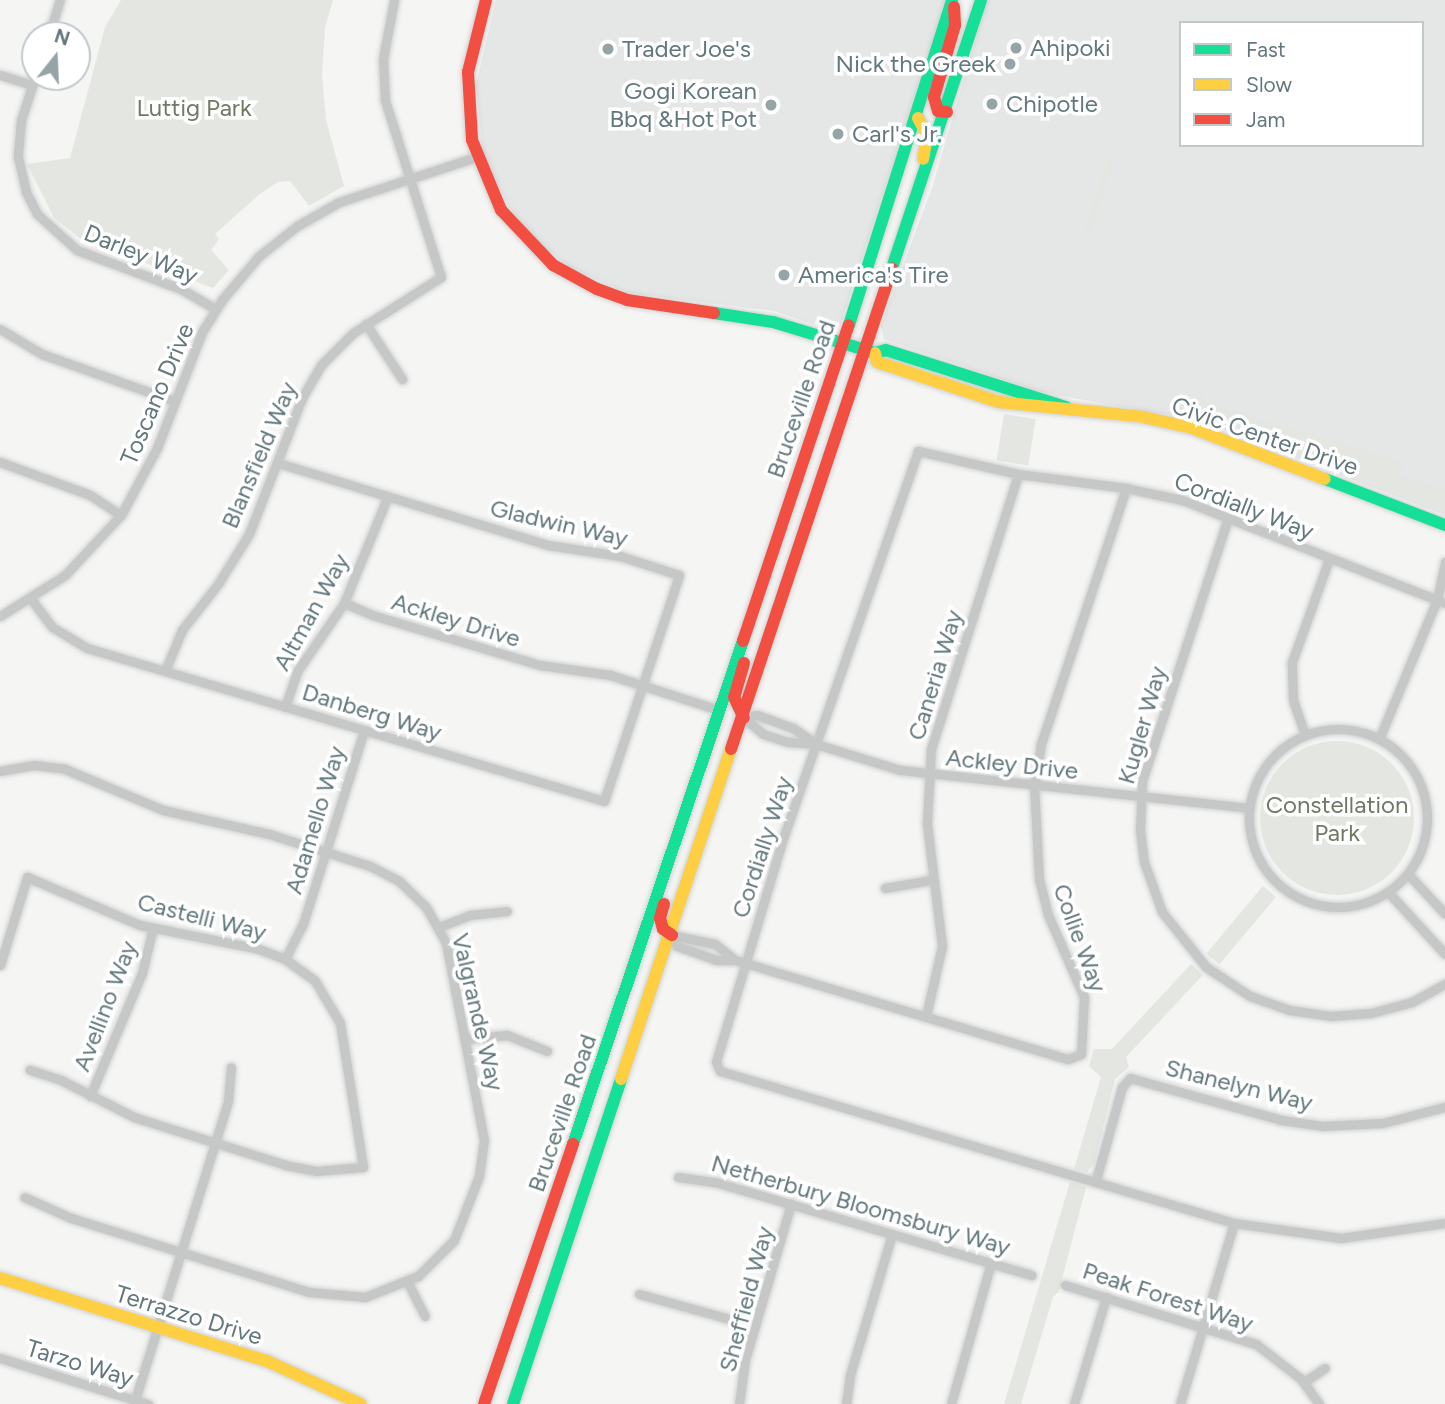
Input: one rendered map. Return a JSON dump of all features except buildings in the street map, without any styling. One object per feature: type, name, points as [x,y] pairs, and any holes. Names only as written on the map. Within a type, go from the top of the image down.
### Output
[{"type":"main road","name":"Civic Center Drive","points":[[486,0],[468,72],[469,123],[477,157],[493,195],[511,223],[534,248],[574,278],[627,300],[773,322],[869,351],[886,350],[1066,407],[1192,428],[1445,525]]},
{"type":"main road","name":"Bruceville Road","points":[[947,112],[938,111],[934,97],[955,26],[952,0]]},
{"type":"main road","name":"Bruceville Road","points":[[484,1404],[918,118],[952,0]]},
{"type":"main road","name":"Bruceville Road","points":[[513,1404],[869,351],[905,230],[947,112],[981,0]]},
{"type":"main road","name":"Bruceville Road","points":[[905,230],[909,201],[927,145],[918,118]]},
{"type":"main road","name":"Bruceville Road","points":[[744,718],[734,698],[749,649],[751,614]]},
{"type":"main road","name":"Bruceville Road","points":[[672,935],[663,929],[660,918],[675,868],[678,835]]},
{"type":"main road","name":"Terrazzo Drive","points":[[0,1278],[295,1371],[361,1404]]},
{"type":"street","points":[[53,21],[60,0]]},
{"type":"street","points":[[394,0],[384,43],[383,84],[407,178]]},
{"type":"street","points":[[0,75],[21,79]]},
{"type":"street","name":"Darley Way","points":[[31,91],[22,120],[18,157],[26,192],[48,228],[77,250],[181,289],[215,309]]},
{"type":"street","name":"Toscano Drive","points":[[0,616],[31,599],[80,561],[121,515],[145,474],[190,356],[215,309],[244,271],[297,226],[339,202],[477,157]]},
{"type":"street","name":"Blansfield Way","points":[[165,671],[182,630],[218,584],[249,534],[309,385],[336,348],[366,324],[420,294],[442,277],[440,263],[407,178]]},
{"type":"street","points":[[366,324],[402,379]]},
{"type":"street","points":[[0,329],[42,354],[174,401]]},
{"type":"street","name":"Cordially Way","points":[[1442,599],[1328,559],[1182,500],[1126,488],[1018,474],[928,450],[915,453],[816,744],[716,1062],[720,1071],[1096,1180],[1234,1223],[1341,1238],[1391,1234],[1445,1223]]},
{"type":"street","points":[[0,462],[90,495],[121,515]]},
{"type":"street","name":"Gladwin Way","points":[[278,463],[548,545],[620,556],[680,575],[642,686]]},
{"type":"street","name":"Caneria Way","points":[[926,1016],[942,946],[927,823],[936,732],[1018,474]]},
{"type":"street","name":"Collie Way","points":[[672,935],[715,944],[735,960],[746,964],[1068,1059],[1081,1054],[1083,997],[1048,915],[1038,880],[1034,786],[1041,744],[1126,488]]},
{"type":"street","name":"Altman Way","points":[[285,706],[298,670],[344,603],[387,498]]},
{"type":"street","name":"Kugler Way","points":[[1228,518],[1144,772],[1141,796],[1144,862],[1162,912],[1202,963],[1233,987],[1289,1010],[1351,1016],[1402,1005],[1445,984]]},
{"type":"street","points":[[1305,735],[1293,701],[1293,662],[1328,559]]},
{"type":"street","points":[[1379,739],[1442,599],[1445,562]]},
{"type":"street","name":"Danberg Way","points":[[31,599],[64,637],[165,671],[604,801],[642,686]]},
{"type":"street","name":"Ackley Drive","points":[[344,603],[372,615],[540,665],[591,670],[719,710]]},
{"type":"street","name":"Ackley Drive","points":[[744,718],[757,715],[793,728],[816,744]]},
{"type":"street","name":"Ackley Drive","points":[[744,718],[763,734],[788,742],[816,744],[878,764],[930,775],[1249,808]]},
{"type":"street","points":[[1339,729],[1379,739],[1411,769],[1425,803],[1424,834],[1408,874],[1388,892],[1343,907],[1320,905],[1290,892],[1270,874],[1256,853],[1249,808],[1268,762],[1286,745],[1305,735],[1339,729]]},
{"type":"street","name":"Adamello Way","points":[[285,959],[303,924],[364,730]]},
{"type":"street","name":"Valgrande Way","points":[[0,771],[34,765],[65,769],[181,816],[269,834],[326,852],[399,881],[426,907],[439,927],[483,1122],[479,1176],[454,1240],[428,1269],[408,1283],[365,1297],[321,1296],[71,1218],[24,1197]]},
{"type":"street","points":[[1408,874],[1445,914]]},
{"type":"street","name":"Castelli Way","points":[[0,965],[27,877],[153,928],[259,949],[285,959],[315,981],[340,1023],[363,1167],[304,1169],[134,1118],[30,1070]]},
{"type":"street","points":[[885,888],[932,880]]},
{"type":"street","points":[[1388,892],[1445,954]]},
{"type":"street","points":[[439,927],[470,915],[507,911]]},
{"type":"street","name":"Avellino Way","points":[[90,1096],[142,973],[153,928]]},
{"type":"street","name":"Collie Way","points":[[672,935],[677,946],[685,950],[716,960],[735,960]]},
{"type":"street","points":[[466,1039],[507,1035],[547,1051]]},
{"type":"street","points":[[135,1400],[228,1101],[231,1067]]},
{"type":"street","name":"Shanelyn Way","points":[[1096,1180],[1122,1087],[1130,1078],[1312,1125],[1383,1123],[1445,1107]]},
{"type":"street","name":"Netherbury Bloomsbury Way","points":[[678,1177],[715,1182],[1032,1275]]},
{"type":"street","name":"Sheffield Way","points":[[739,1404],[755,1326],[791,1205]]},
{"type":"street","points":[[1180,1404],[1234,1223]]},
{"type":"street","points":[[846,1404],[850,1375],[892,1234]]},
{"type":"street","points":[[951,1404],[991,1263]]},
{"type":"street","points":[[408,1283],[425,1316]]},
{"type":"street","name":"Peak Forest Way","points":[[1065,1284],[1255,1344],[1304,1382],[1319,1404]]},
{"type":"street","points":[[639,1294],[755,1326]]},
{"type":"street","points":[[1074,1404],[1106,1297]]},
{"type":"street","name":"Tarzo Way","points":[[0,1358],[148,1404]]},
{"type":"street","points":[[1304,1382],[1325,1368]]},
{"type":"shaded area","points":[[496,0],[946,0],[840,325],[827,329],[774,311],[629,293],[571,268],[534,239],[513,213],[483,156],[476,85]]},
{"type":"shaded area","points":[[987,0],[1445,0],[1445,515],[1197,420],[1040,392],[884,339],[881,325],[933,185]]},
{"type":"green space","name":"Luttig Park","points":[[121,0],[333,0],[325,27],[322,74],[326,120],[344,186],[309,206],[290,181],[278,182],[260,194],[215,234],[219,239],[211,250],[229,270],[213,288],[81,239],[54,218],[27,164],[70,158],[88,91],[91,91],[91,79],[105,27]]},
{"type":"green space","points":[[1108,159],[1114,161],[1089,238],[1083,236]]},
{"type":"green space","points":[[1204,390],[1204,402],[1404,462],[1400,475],[1445,489],[1445,510],[1194,414],[1195,394]]},
{"type":"green space","points":[[1004,414],[1036,419],[1028,465],[997,460]]},
{"type":"green space","name":"Constellation Park","points":[[1337,741],[1366,747],[1391,764],[1408,789],[1414,818],[1408,847],[1391,872],[1366,889],[1337,895],[1308,889],[1283,872],[1266,847],[1260,818],[1266,789],[1283,764],[1308,747]]},
{"type":"green space","points":[[1263,886],[1276,897],[1219,964],[1206,953]]},
{"type":"green space","points":[[1191,964],[1203,975],[1126,1057],[1129,1067],[1115,1079],[1094,1164],[1087,1172],[1074,1169],[1101,1077],[1089,1066],[1094,1049],[1112,1049]]},
{"type":"green space","points":[[1070,1182],[1086,1187],[1059,1291],[1053,1297],[1021,1404],[1004,1404]]},
{"type":"traffic: fast","points":[[849,325],[952,0]]},
{"type":"traffic: fast","points":[[892,268],[981,0]]},
{"type":"traffic: fast","points":[[714,313],[773,322],[875,353],[886,350],[1066,407]]},
{"type":"traffic: fast","points":[[1325,479],[1445,525]]},
{"type":"traffic: fast","points":[[573,1144],[743,641]]},
{"type":"traffic: fast","points":[[513,1404],[621,1079]]},
{"type":"traffic: slow","points":[[918,118],[927,135],[923,159]]},
{"type":"traffic: slow","points":[[875,353],[877,362],[999,402],[1143,417],[1192,428],[1325,479]]},
{"type":"traffic: slow","points":[[621,1079],[731,749]]},
{"type":"traffic: slow","points":[[0,1278],[267,1361],[361,1404]]},
{"type":"traffic: jam","points":[[486,0],[468,72],[472,140],[501,210],[553,265],[597,289],[627,300],[714,313]]},
{"type":"traffic: jam","points":[[947,112],[938,111],[934,97],[955,25],[954,7]]},
{"type":"traffic: jam","points":[[731,749],[892,268]]},
{"type":"traffic: jam","points":[[743,641],[849,325]]},
{"type":"traffic: jam","points":[[744,663],[734,697],[744,718]]},
{"type":"traffic: jam","points":[[664,904],[660,918],[663,929],[672,935]]},
{"type":"traffic: jam","points":[[484,1404],[573,1144]]},
{"type":"place","name":"Ahipoki","points":[[1016,48]]},
{"type":"place","name":"Trader Joe's","points":[[608,49]]},
{"type":"place","name":"Nick the Greek","points":[[1010,64]]},
{"type":"place","name":"Chipotle","points":[[992,104]]},
{"type":"place","name":"Gogi Korean Bbq &Hot Pot","points":[[771,105]]},
{"type":"place","name":"Carl's Jr.","points":[[838,134]]},
{"type":"place","name":"America's Tire","points":[[784,275]]}]
